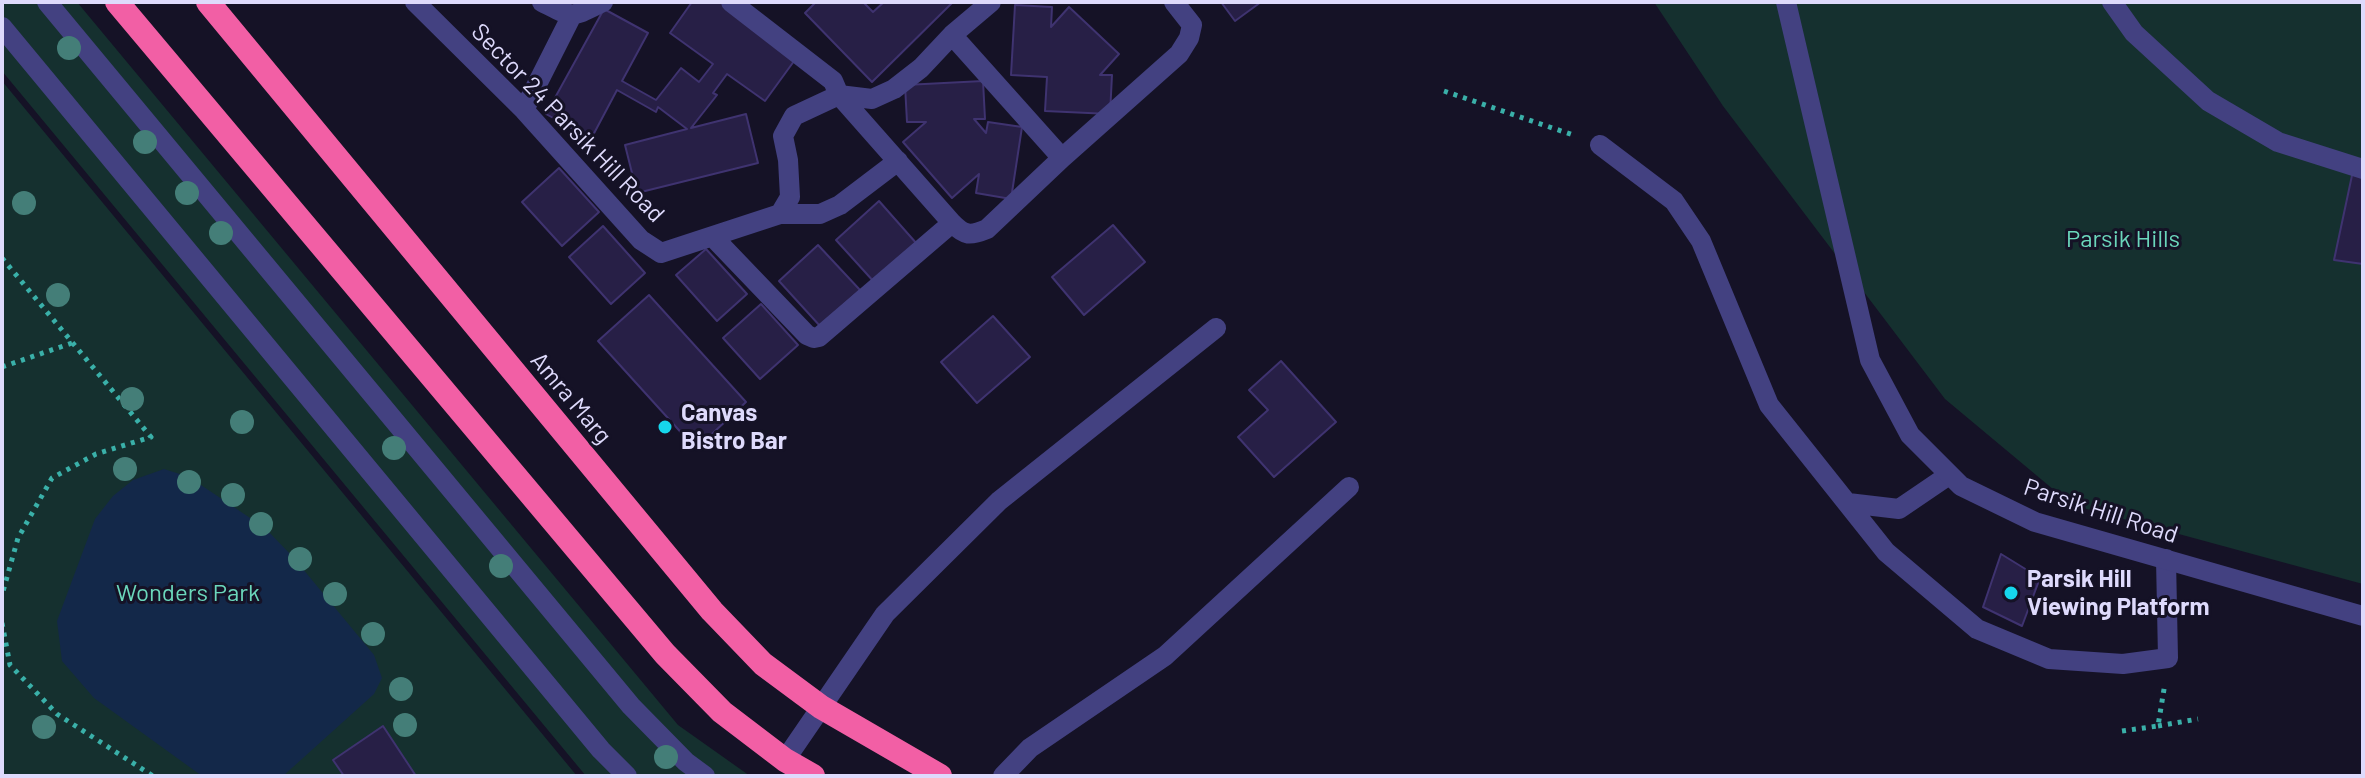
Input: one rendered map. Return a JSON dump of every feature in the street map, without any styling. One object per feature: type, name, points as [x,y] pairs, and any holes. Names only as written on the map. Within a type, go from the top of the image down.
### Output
[{"type":"highway","points":[[117,2],[665,654],[722,712],[785,760],[813,776]]},
{"type":"highway","name":"Amra Marg","points":[[208,2],[712,611],[763,664],[821,707],[940,776]]},
{"type":"street","points":[[47,2],[631,706],[686,762],[705,776]]},
{"type":"street","name":"Sector 24 Parsik Hill Road","points":[[415,2],[524,110],[641,240],[661,253],[780,214],[820,214],[867,187],[898,161]]},
{"type":"street","points":[[542,2],[571,17],[603,2]]},
{"type":"street","points":[[731,2],[833,81],[839,95],[952,223],[962,233],[971,235],[987,229],[1179,54],[1189,38],[1192,25],[1174,2]]},
{"type":"street","points":[[780,214],[790,197],[783,136],[794,116],[839,95],[872,99],[894,89],[991,2]]},
{"type":"street","name":"Parsik Hill Road","points":[[1786,2],[1870,360],[1910,435],[1961,486],[2035,522],[2363,616]]},
{"type":"street","points":[[2112,2],[2134,33],[2208,101],[2278,142],[2363,169]]},
{"type":"street","points":[[524,110],[571,17]]},
{"type":"street","points":[[2,27],[571,714],[627,776]]},
{"type":"street","points":[[952,35],[1062,158]]},
{"type":"street","points":[[1600,145],[1674,201],[1701,241],[1769,405],[1886,552],[1977,629],[2049,659],[2123,664],[2168,658],[2166,559]]},
{"type":"street","points":[[713,237],[807,335],[814,338],[819,337],[952,223]]},
{"type":"street","points":[[785,760],[885,614],[999,501],[1216,328]]},
{"type":"street","points":[[1848,503],[1899,509],[1949,475]]},
{"type":"street","points":[[1003,776],[1030,748],[1165,656],[1349,487]]},
{"type":"path","points":[[1444,91],[1600,145]]},
{"type":"path","points":[[2,258],[151,437],[96,454],[52,478],[18,538],[2,595]]},
{"type":"path","points":[[2,367],[72,343]]},
{"type":"path","points":[[2,623],[10,665],[57,714],[153,776]]},
{"type":"path","points":[[2158,726],[2168,658]]},
{"type":"path","points":[[2122,731],[2198,719]]},
{"type":"green space","points":[[2,2],[77,2],[678,725],[750,776],[586,776],[2,71]]},
{"type":"green space","name":"Parsik Hills","points":[[1654,2],[2363,2],[2363,584],[2072,505],[1945,399],[1723,106]]},
{"type":"green space","name":"Wonders Park","points":[[2,81],[577,776],[2,776]]},
{"type":"water","points":[[164,469],[189,477],[265,528],[374,655],[382,678],[374,694],[283,776],[202,776],[94,698],[62,661],[57,621],[95,519],[113,496],[133,480]]},
{"type":"building","points":[[692,2],[722,2],[797,57],[765,101],[727,74],[713,93],[717,95],[691,128],[746,114],[758,163],[637,193],[625,145],[687,129],[658,107],[656,112],[617,90],[591,139],[546,114],[604,9],[648,33],[622,81],[656,100],[681,68],[699,82],[713,64],[670,33]]},
{"type":"building","points":[[816,2],[863,2],[873,12],[884,2],[953,2],[872,82],[805,13]]},
{"type":"building","points":[[1221,2],[1261,2],[1235,21]]},
{"type":"building","points":[[1015,5],[1052,7],[1051,27],[1069,7],[1119,54],[1100,75],[1112,75],[1110,114],[1045,111],[1047,77],[1011,75]]},
{"type":"building","points":[[983,81],[985,119],[974,119],[986,133],[988,122],[1022,127],[1011,199],[976,193],[979,174],[952,198],[903,142],[926,122],[907,122],[905,85]]},
{"type":"building","points":[[2354,166],[2363,169],[2363,264],[2334,260]]},
{"type":"building","points":[[559,168],[599,212],[562,246],[522,202]]},
{"type":"building","points":[[879,201],[917,244],[875,283],[836,240]]},
{"type":"building","points":[[1113,225],[1145,262],[1084,315],[1052,277]]},
{"type":"building","points":[[603,226],[645,273],[611,304],[569,257]]},
{"type":"building","points":[[818,245],[860,290],[820,326],[779,281]]},
{"type":"building","points":[[706,249],[747,294],[717,321],[676,275]]},
{"type":"building","points":[[649,295],[746,402],[696,449],[598,341]]},
{"type":"building","points":[[761,304],[798,345],[760,379],[723,338]]},
{"type":"building","points":[[993,316],[1030,357],[977,403],[941,362]]},
{"type":"building","points":[[1281,361],[1336,422],[1274,477],[1238,437],[1268,410],[1249,390]]},
{"type":"building","name":"Parsik Hill Viewing Platform","points":[[2001,554],[2040,578],[2022,626],[1983,607]]},
{"type":"building","points":[[383,726],[416,776],[344,776],[333,760]]},
{"type":"place","name":"Canvas Bistro Bar","points":[[665,427]]},
{"type":"place","name":"Parsik Hill Viewing Platform","points":[[2011,593]]}]
